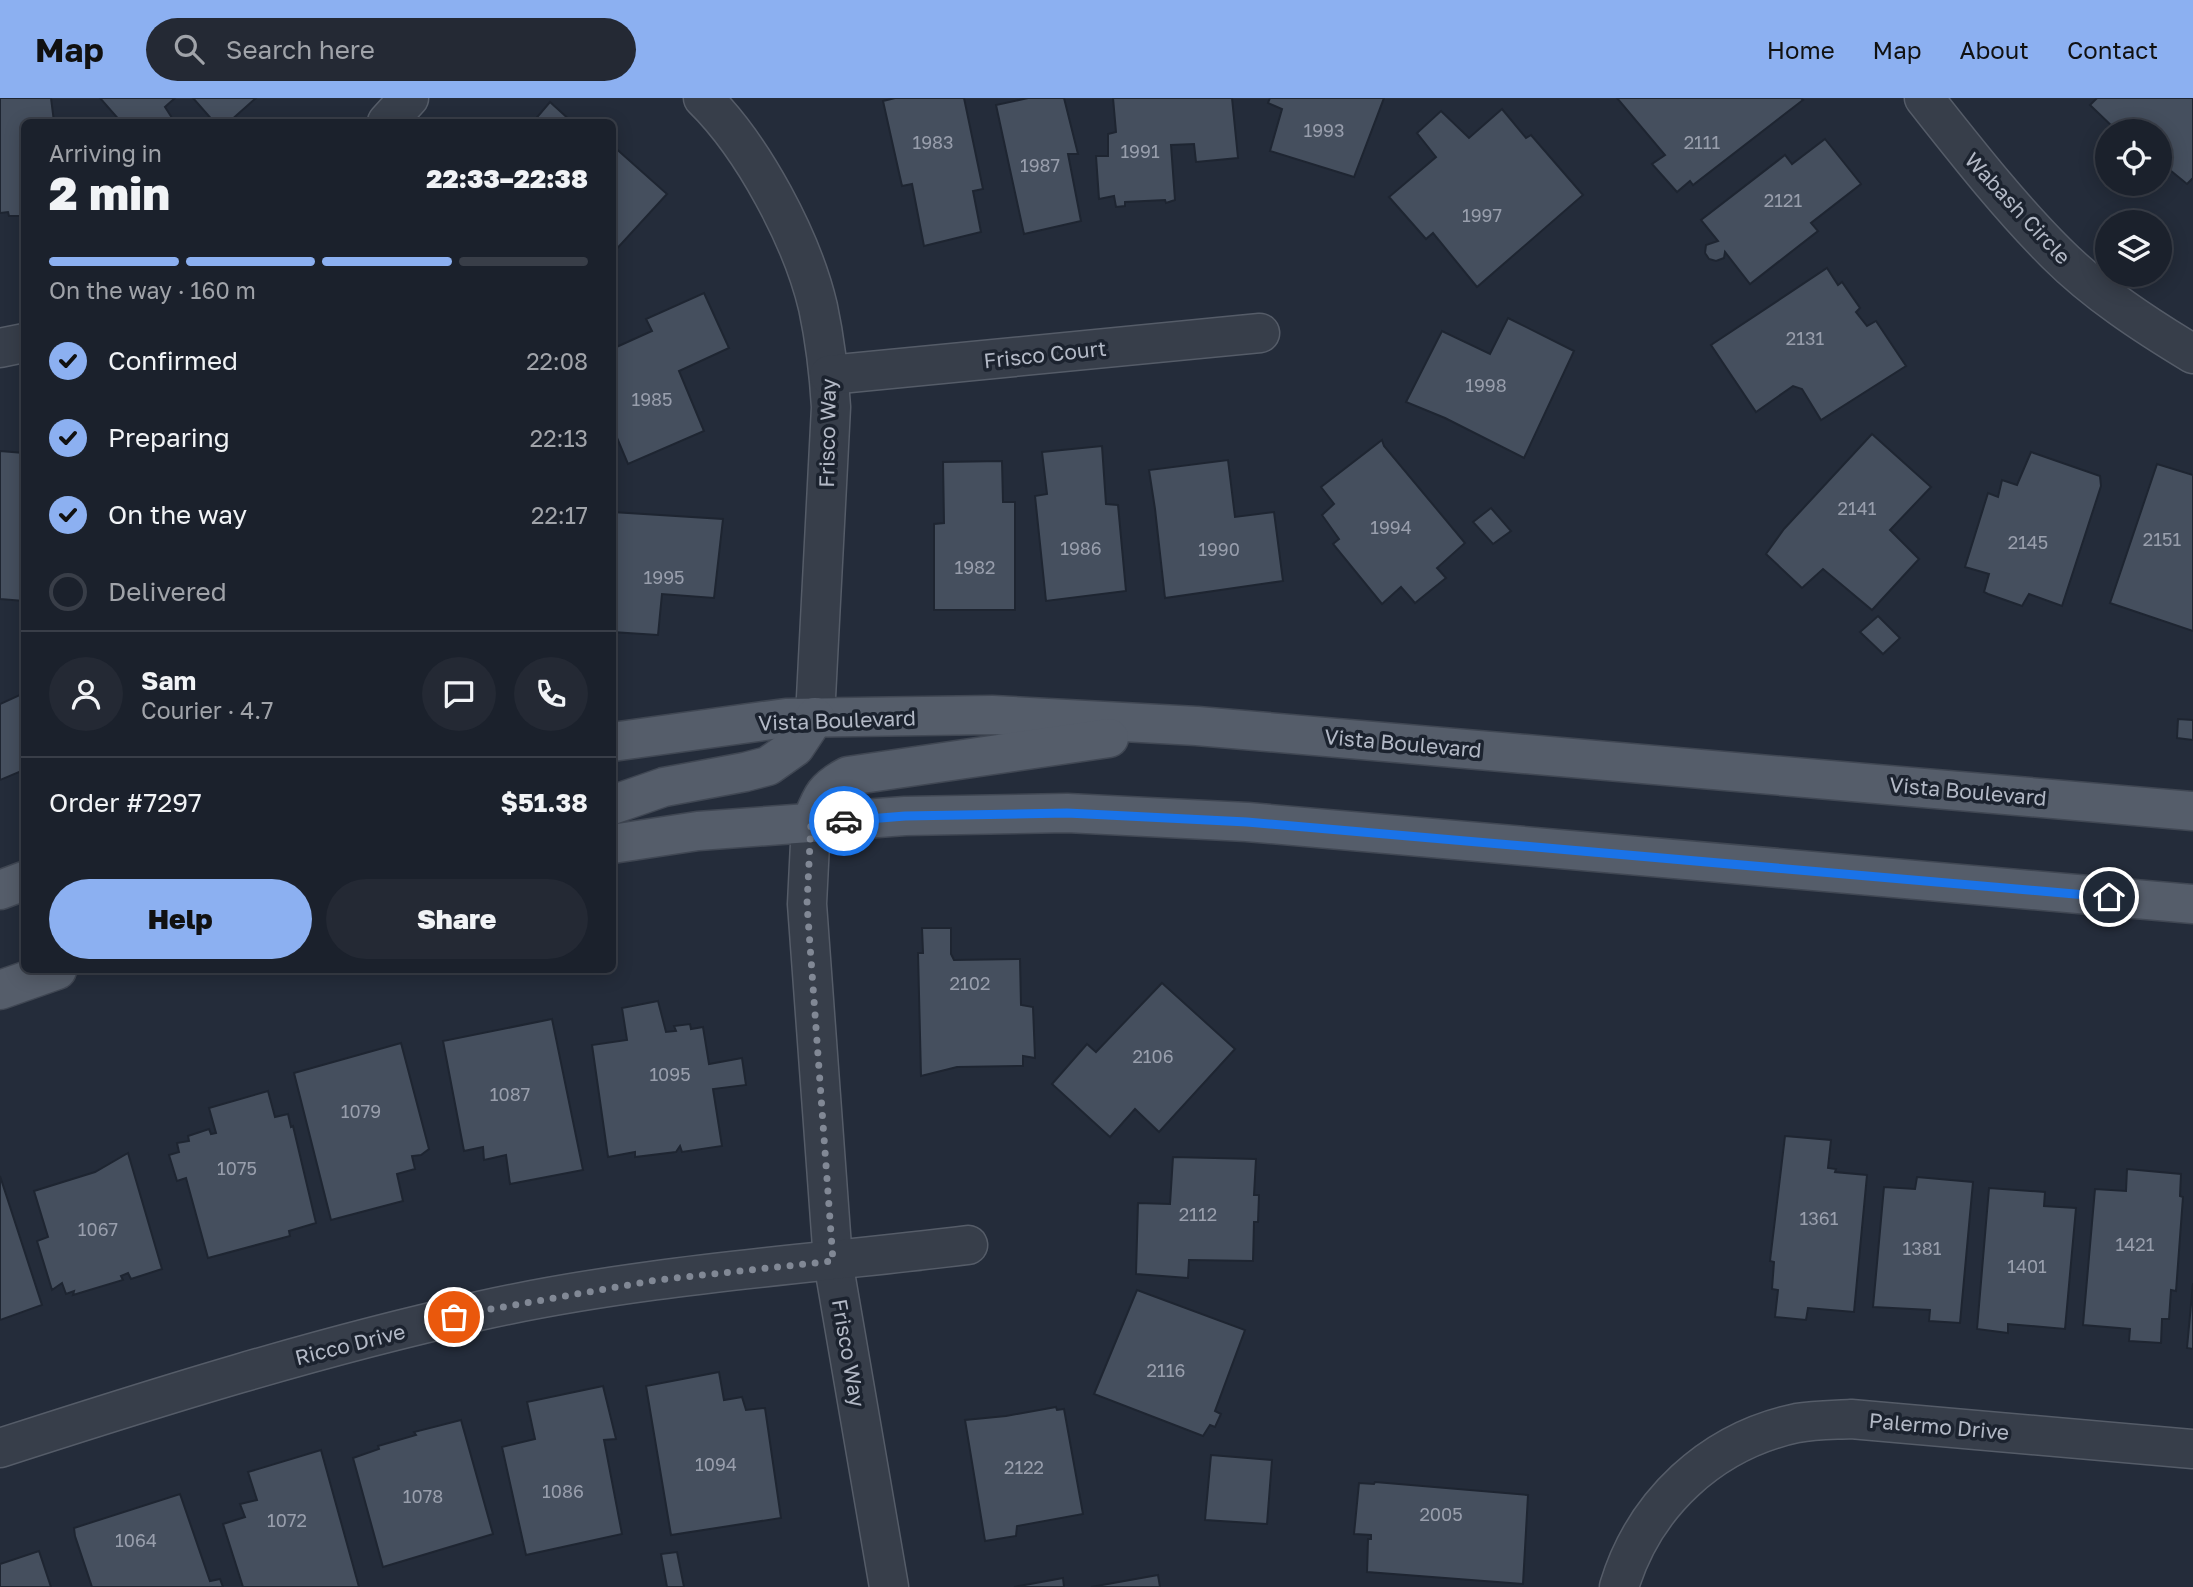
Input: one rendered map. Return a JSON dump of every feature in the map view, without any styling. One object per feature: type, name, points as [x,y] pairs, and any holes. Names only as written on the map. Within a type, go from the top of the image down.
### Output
[{"type":"main road","name":"Vista Boulevard","points":[[616,741],[786,718],[992,715],[1198,726],[2193,810]]},
{"type":"main road","points":[[616,804],[664,787],[768,766],[795,747],[815,717]]},
{"type":"main road","points":[[811,823],[821,796],[828,788],[848,776],[1198,726]]},
{"type":"main road","points":[[616,843],[698,831],[905,816],[1067,813],[1247,822],[2193,904]]},
{"type":"main road","points":[[0,890],[21,882]]},
{"type":"main road","points":[[0,990],[48,973]]},
{"type":"street","points":[[390,119],[410,98]]},
{"type":"street","name":"Frisco Way","points":[[703,98],[751,158],[791,230],[817,305],[829,374],[831,407],[815,717]]},
{"type":"street","name":"Wabash Circle","points":[[1924,98],[1992,184],[2057,255],[2135,319],[2193,354]]},
{"type":"street","name":"Frisco Court","points":[[829,374],[1260,332]]},
{"type":"street","points":[[0,348],[21,344]]},
{"type":"street","name":"Frisco Way","points":[[811,823],[807,904],[833,1261],[889,1587]]},
{"type":"street","name":"Ricco Drive","points":[[0,1448],[294,1357],[480,1311],[657,1280],[968,1245]]},
{"type":"street","name":"Palermo Drive","points":[[1619,1587],[1628,1558],[1655,1512],[1696,1469],[1743,1440],[1797,1423],[1851,1419],[2193,1449]]},
{"type":"building","points":[[0,98],[51,98],[54,119],[21,119],[21,216],[9,216],[8,212],[0,213]]},
{"type":"building","points":[[100,98],[175,98],[165,107],[173,119],[118,119]]},
{"type":"building","points":[[193,98],[256,98],[232,119],[211,119]]},
{"type":"building","points":[[895,98],[964,98],[983,189],[973,191],[981,232],[924,246],[912,184],[902,186],[883,101]]},
{"type":"building","points":[[1028,98],[1064,98],[1078,154],[1068,154],[1081,221],[1024,234],[996,105]]},
{"type":"building","points":[[1113,98],[1232,98],[1238,158],[1196,162],[1194,144],[1171,145],[1175,200],[1166,203],[1165,200],[1125,202],[1125,206],[1116,207],[1114,196],[1099,199],[1096,156],[1108,156],[1108,134],[1116,132]]},
{"type":"building","points":[[1270,98],[1384,98],[1354,177],[1270,151],[1282,109],[1268,103]]},
{"type":"building","points":[[1617,98],[1803,100],[1693,185],[1690,181],[1677,192],[1652,164],[1665,155]]},
{"type":"building","points":[[2097,98],[2193,98],[2193,178],[2187,184],[2172,172],[2172,119],[2105,119],[2090,105]]},
{"type":"building","points":[[550,102],[569,119],[536,119]]},
{"type":"building","points":[[1502,109],[1526,138],[1531,135],[1583,195],[1477,287],[1433,233],[1426,239],[1389,197],[1436,157],[1417,133],[1441,111],[1469,138]]},
{"type":"building","points":[[1825,139],[1861,184],[1811,223],[1818,231],[1750,284],[1725,252],[1724,258],[1716,261],[1709,259],[1705,253],[1706,245],[1718,241],[1701,220],[1785,155],[1792,164]]},
{"type":"building","points":[[616,149],[667,194],[616,250]]},
{"type":"building","points":[[1827,268],[1838,285],[1842,282],[1860,308],[1856,312],[1867,326],[1876,321],[1906,366],[1821,420],[1802,389],[1793,386],[1756,412],[1711,345]]},
{"type":"building","points":[[704,293],[729,348],[679,371],[704,431],[628,464],[616,436],[616,347],[652,331],[646,319]]},
{"type":"building","points":[[1508,318],[1574,351],[1524,458],[1445,418],[1406,402],[1442,331],[1490,354]]},
{"type":"building","points":[[1872,434],[1931,487],[1890,530],[1919,559],[1872,610],[1823,569],[1802,588],[1766,554],[1784,529]]},
{"type":"building","points":[[1382,440],[1384,446],[1465,543],[1437,568],[1446,578],[1415,603],[1401,587],[1382,604],[1333,544],[1339,539],[1322,515],[1334,504],[1321,487]]},
{"type":"building","points":[[1102,446],[1106,504],[1118,505],[1126,591],[1046,601],[1035,496],[1047,494],[1042,452]]},
{"type":"building","points":[[0,451],[21,453],[21,601],[0,599]]},
{"type":"building","points":[[2031,452],[2100,476],[2101,486],[2062,606],[2029,594],[2022,606],[1988,594],[1984,592],[1989,574],[1965,567],[1988,493],[1998,497],[2002,480],[2017,485]]},
{"type":"building","points":[[1228,460],[1235,517],[1274,512],[1283,581],[1165,598],[1149,470]]},
{"type":"building","points":[[1002,461],[1003,502],[1015,502],[1015,610],[934,610],[934,524],[944,523],[943,462]]},
{"type":"building","points":[[2157,464],[2193,475],[2193,631],[2110,603]]},
{"type":"building","points":[[1491,508],[1511,531],[1493,544],[1473,522]]},
{"type":"building","points":[[616,512],[723,519],[714,598],[662,594],[658,635],[616,632]]},
{"type":"building","points":[[1878,616],[1900,638],[1883,654],[1860,632]]},
{"type":"building","points":[[21,694],[21,771],[0,780],[0,704]]},
{"type":"building","points":[[2178,719],[2193,720],[2193,740],[2177,738]]},
{"type":"building","points":[[922,928],[951,928],[951,954],[954,960],[1020,959],[1021,1005],[1033,1007],[1035,1058],[1023,1056],[1023,1066],[957,1067],[921,1076],[918,953],[923,953]]},
{"type":"building","points":[[1162,983],[1235,1049],[1159,1132],[1135,1109],[1110,1137],[1052,1084],[1087,1044],[1096,1052]]},
{"type":"building","points":[[658,1001],[666,1032],[676,1031],[674,1026],[690,1024],[691,1029],[703,1027],[709,1064],[742,1058],[746,1085],[713,1089],[722,1146],[682,1152],[680,1146],[676,1152],[635,1157],[635,1152],[608,1157],[592,1045],[627,1040],[622,1008]]},
{"type":"building","points":[[552,1019],[583,1170],[510,1184],[506,1155],[484,1160],[483,1147],[464,1151],[443,1041]]},
{"type":"building","points":[[401,1043],[429,1149],[421,1155],[412,1156],[415,1169],[397,1174],[403,1201],[331,1220],[294,1073]]},
{"type":"building","points":[[268,1091],[275,1117],[288,1114],[291,1127],[293,1126],[316,1223],[289,1231],[290,1236],[208,1258],[186,1178],[177,1181],[169,1155],[179,1152],[177,1143],[189,1141],[188,1136],[209,1129],[211,1134],[216,1133],[209,1108]]},
{"type":"building","points":[[1785,1136],[1831,1140],[1828,1168],[1836,1169],[1835,1172],[1867,1175],[1854,1312],[1808,1308],[1806,1320],[1775,1317],[1778,1290],[1772,1289],[1774,1262],[1770,1261]]},
{"type":"building","points":[[128,1153],[162,1269],[131,1279],[128,1273],[121,1276],[123,1280],[73,1295],[74,1291],[66,1294],[62,1283],[52,1290],[37,1241],[48,1237],[34,1191],[95,1172]]},
{"type":"building","points":[[1173,1157],[1256,1159],[1254,1195],[1259,1195],[1258,1222],[1254,1222],[1253,1261],[1189,1260],[1188,1278],[1136,1274],[1138,1203],[1170,1204]]},
{"type":"building","points":[[2127,1169],[2181,1174],[2180,1196],[2183,1197],[2176,1291],[2171,1290],[2169,1319],[2162,1319],[2161,1343],[2129,1341],[2130,1329],[2083,1325],[2095,1189],[2126,1191]]},
{"type":"building","points":[[0,1176],[42,1305],[0,1320]]},
{"type":"building","points":[[1917,1177],[1973,1182],[1960,1323],[1929,1321],[1930,1310],[1873,1307],[1884,1187],[1915,1189]]},
{"type":"building","points":[[1989,1188],[2045,1192],[2044,1206],[2076,1208],[2065,1329],[2008,1324],[2008,1333],[1977,1329]]},
{"type":"building","points":[[2193,1283],[2193,1349],[2187,1348]]},
{"type":"building","points":[[1137,1290],[1245,1330],[1215,1411],[1221,1414],[1215,1427],[1210,1425],[1203,1436],[1094,1394]]},
{"type":"building","points":[[719,1372],[724,1400],[742,1397],[746,1410],[765,1408],[781,1518],[671,1535],[646,1386]]},
{"type":"building","points":[[603,1386],[616,1439],[604,1440],[622,1534],[526,1555],[502,1447],[535,1439],[527,1402]]},
{"type":"building","points":[[1056,1407],[1057,1410],[1064,1409],[1083,1514],[1017,1526],[1016,1536],[985,1541],[965,1420]]},
{"type":"building","points":[[461,1420],[493,1534],[383,1567],[353,1458],[379,1449],[378,1446],[416,1435],[414,1432]]},
{"type":"building","points":[[321,1450],[359,1587],[243,1587],[223,1524],[245,1517],[240,1504],[257,1500],[248,1472]]},
{"type":"building","points":[[1211,1455],[1272,1460],[1267,1524],[1205,1520]]},
{"type":"building","points":[[1375,1482],[1528,1495],[1523,1584],[1367,1572],[1368,1539],[1371,1539],[1371,1535],[1354,1534],[1359,1483]]},
{"type":"building","points":[[180,1494],[210,1581],[220,1579],[223,1587],[92,1587],[74,1528]]},
{"type":"building","points":[[39,1551],[51,1587],[0,1587],[0,1564]]},
{"type":"building","points":[[677,1552],[684,1587],[667,1587],[661,1554]]},
{"type":"building","points":[[1158,1575],[1160,1587],[1091,1587]]},
{"type":"building","points":[[1063,1578],[1064,1587],[1014,1587]]},
{"type":"way so far","points":[[454,1317],[657,1280],[833,1261],[807,904],[807,868],[811,823],[844,821]]},
{"type":"route","points":[[844,821],[905,816],[1067,813],[1247,822],[2109,897]]}]
